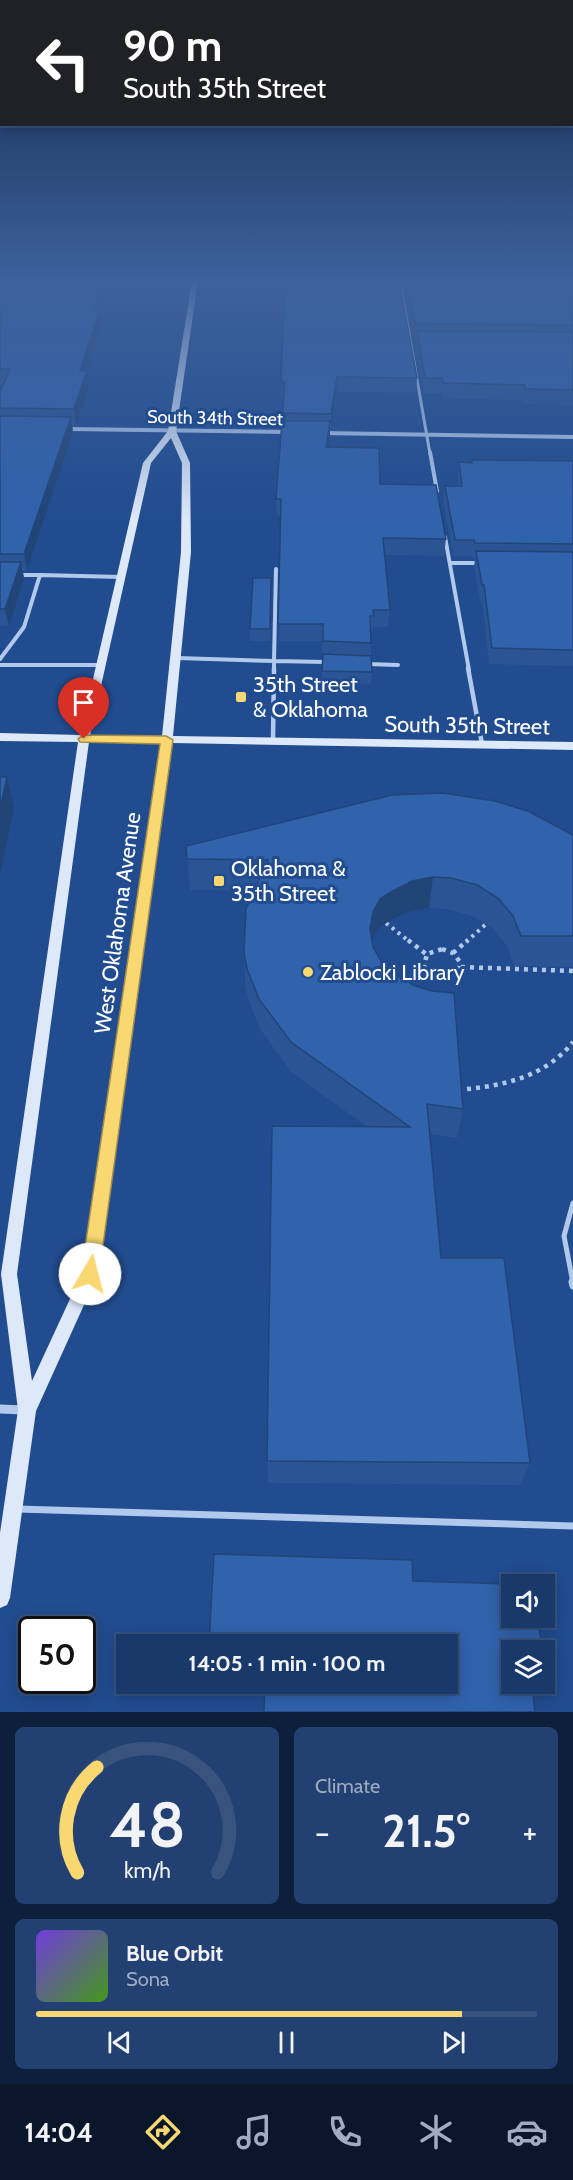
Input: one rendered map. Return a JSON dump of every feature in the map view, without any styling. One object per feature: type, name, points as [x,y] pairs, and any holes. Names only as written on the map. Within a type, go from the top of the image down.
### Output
[{"type":"main road","name":"West Oklahoma Avenue","points":[[27,1410],[9,1274],[84,739],[147,463],[172,431],[183,361]]},
{"type":"main road","name":"West Oklahoma Avenue","points":[[0,1598],[27,1410],[90,1274],[166,740],[186,552],[186,463],[172,431]]},
{"type":"main road","name":"South 35th Street","points":[[0,737],[573,746]]},
{"type":"street","name":"South 34th Street","points":[[59,429],[290,433]]},
{"type":"street","name":"South 34th Street","points":[[313,433],[573,437]]},
{"type":"street","points":[[0,1409],[27,1410]]},
{"type":"lane","points":[[414,361],[438,497]]},
{"type":"lane","points":[[444,530],[482,744]]},
{"type":"lane","points":[[450,563],[483,563]]},
{"type":"lane","points":[[273,741],[276,568]]},
{"type":"lane","points":[[10,575],[121,576]]},
{"type":"lane","points":[[0,659],[24,627],[39,575]]},
{"type":"lane","points":[[175,658],[330,663]]},
{"type":"lane","points":[[364,664],[398,665]]},
{"type":"lane","points":[[0,665],[101,665]]},
{"type":"lane","points":[[573,1203],[564,1236],[573,1286]]},
{"type":"lane","points":[[12,1508],[573,1526]]},
{"type":"path","points":[[386,924],[426,954]]},
{"type":"path","points":[[453,953],[485,925]]},
{"type":"path","points":[[435,949],[453,953],[458,957],[461,967],[459,972],[449,978],[436,978],[423,967],[423,958],[426,954],[435,949]]},
{"type":"path","points":[[461,967],[573,971]]},
{"type":"path","points":[[454,1091],[487,1088],[517,1080],[544,1067],[567,1052],[573,1042]]},
{"type":"building","points":[[0,361],[83,361],[80,371],[87,371],[74,409],[0,408],[0,392],[10,369],[0,369]]},
{"type":"building","points":[[282,361],[414,361],[417,378],[337,377],[331,414],[283,413],[284,382],[281,382]]},
{"type":"building","points":[[422,361],[573,361],[573,390],[525,389],[525,385],[443,383],[442,378],[425,378]]},
{"type":"building","points":[[0,416],[71,417],[24,554],[0,554]]},
{"type":"building","points":[[282,421],[330,421],[326,447],[379,448],[380,484],[436,485],[446,539],[383,538],[390,610],[373,610],[374,616],[370,616],[371,643],[323,641],[323,624],[278,624],[281,499],[276,499]]},
{"type":"building","points":[[472,460],[573,461],[573,544],[475,543],[474,540],[455,540],[445,486],[462,486],[459,462],[472,463]]},
{"type":"building","points":[[476,551],[573,552],[573,650],[492,648],[484,585],[482,585]]},
{"type":"building","points":[[0,562],[21,562],[5,609],[0,609]]},
{"type":"building","points":[[253,578],[271,578],[270,629],[250,629]]},
{"type":"building","points":[[323,654],[371,656],[372,672],[322,671]]},
{"type":"building","points":[[0,777],[7,777],[0,809]]},
{"type":"building","points":[[443,793],[495,801],[528,811],[573,835],[573,936],[521,936],[513,916],[498,898],[477,885],[451,878],[433,877],[412,881],[380,899],[373,912],[370,929],[373,947],[381,961],[393,973],[413,985],[432,991],[454,993],[463,1109],[427,1104],[441,1258],[504,1258],[530,1463],[267,1461],[272,1126],[410,1127],[291,1042],[259,999],[247,969],[244,953],[246,909],[268,860],[187,859],[186,846],[392,795]]},
{"type":"building","points":[[214,1554],[412,1560],[413,1581],[501,1584],[501,1628],[539,1628],[541,1640],[501,1640],[501,1694],[533,1694],[535,1712],[264,1712],[265,1694],[458,1694],[458,1634],[210,1634]]},
{"type":"place","name":"35th Street & Oklahoma","points":[[241,697]]},
{"type":"place","name":"Oklahoma & 35th Street","points":[[219,881]]},
{"type":"place","name":"Zablocki Library","points":[[308,972]]},
{"type":"route","points":[[84,739],[166,740],[90,1274]]}]
